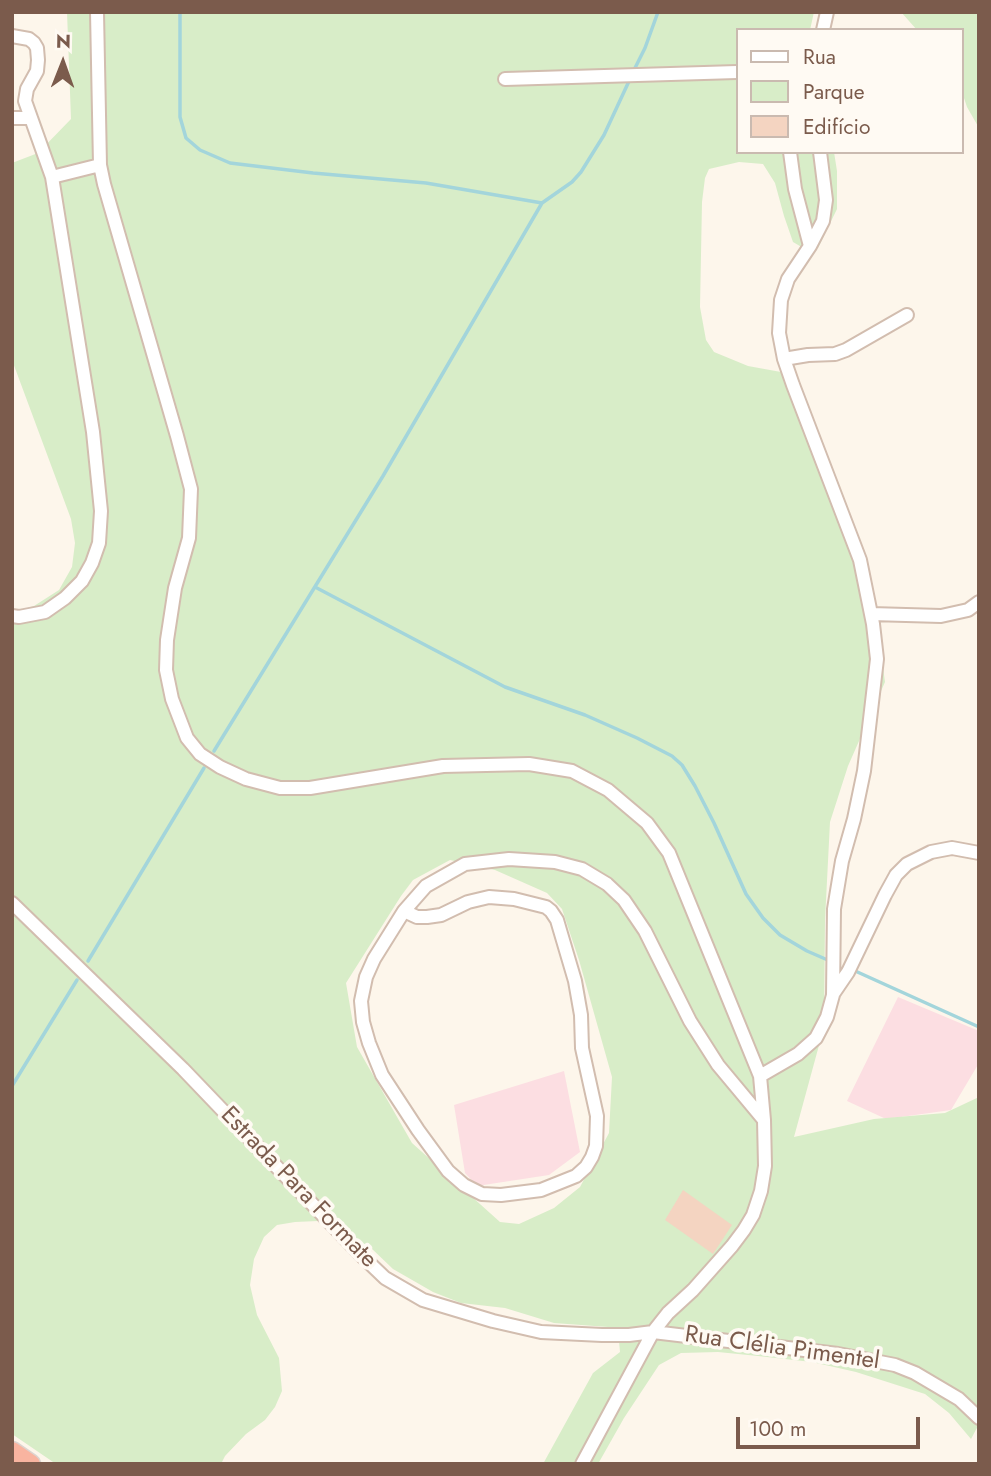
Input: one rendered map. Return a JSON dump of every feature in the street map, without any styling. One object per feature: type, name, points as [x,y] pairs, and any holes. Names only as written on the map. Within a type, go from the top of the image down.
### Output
[{"type":"highway","points":[[12,1451],[31,1464]]},
{"type":"street","points":[[97,12],[100,165],[191,489],[189,538],[175,588],[167,640],[166,670],[172,699],[187,738],[200,754],[220,767],[246,779],[280,788],[310,788],[443,766],[529,764],[572,771],[608,790],[647,823],[669,853],[760,1076],[765,1166],[753,1215],[732,1246],[653,1332],[582,1464]]},
{"type":"street","points":[[12,36],[29,39],[37,48],[37,71],[27,89],[25,101],[52,177],[93,432],[101,512],[99,543],[82,581],[65,598],[45,612],[19,617],[12,615]]},
{"type":"street","points":[[505,79],[736,72]]},
{"type":"street","points":[[12,118],[31,118]]},
{"type":"street","points":[[790,154],[795,189],[810,246]]},
{"type":"street","points":[[760,1076],[798,1054],[816,1038],[827,1017],[833,995],[834,909],[842,861],[864,771],[877,659],[860,560],[784,359],[779,333],[781,300],[788,279],[823,221],[826,200],[820,154]]},
{"type":"street","points":[[52,177],[100,165]]},
{"type":"street","points":[[784,359],[835,354],[907,315]]},
{"type":"street","points":[[871,614],[941,616],[968,610],[979,602]]},
{"type":"street","points":[[833,995],[848,972],[884,895],[896,875],[907,864],[931,852],[952,848],[979,853]]},
{"type":"street","points":[[404,911],[417,917],[428,917],[489,897],[502,897],[545,907],[557,920],[575,981],[581,1015],[582,1048],[597,1116],[596,1146],[586,1167],[576,1176],[541,1190],[501,1195],[482,1194],[464,1185],[448,1171],[382,1075],[363,1022],[361,1001],[366,976],[404,911],[426,886],[465,864],[509,859],[555,862],[582,869],[607,884],[624,900],[645,931],[690,1021],[718,1065],[764,1120]]},
{"type":"street","name":"Estrada Para Formate","points":[[12,903],[183,1069],[385,1278],[423,1300],[541,1332],[629,1335],[653,1332]]},
{"type":"street","name":"Rua Clélia Pimentel","points":[[653,1332],[838,1354],[895,1365],[915,1373],[958,1399],[979,1418]]},
{"type":"shaded area","points":[[898,997],[979,1031],[979,1063],[951,1110],[886,1119],[847,1101]]},
{"type":"shaded area","points":[[564,1071],[580,1152],[549,1175],[477,1186],[465,1173],[454,1105]]},
{"type":"green space","points":[[67,12],[814,12],[810,28],[736,28],[736,154],[834,154],[837,209],[818,248],[805,249],[793,242],[775,183],[763,164],[739,162],[709,169],[702,202],[700,307],[706,340],[714,352],[748,366],[781,372],[830,489],[877,624],[885,682],[848,766],[830,822],[825,920],[824,1027],[794,1137],[874,1119],[945,1113],[979,1097],[979,1424],[971,1439],[949,1413],[925,1394],[856,1372],[812,1362],[758,1356],[718,1352],[681,1353],[659,1365],[598,1464],[543,1464],[593,1373],[620,1352],[614,1329],[554,1323],[505,1308],[461,1303],[433,1292],[393,1269],[370,1247],[318,1221],[277,1225],[264,1237],[254,1259],[250,1285],[257,1315],[279,1358],[282,1391],[265,1420],[246,1434],[221,1464],[56,1464],[12,1434],[12,613],[34,606],[59,590],[72,567],[75,543],[71,519],[12,360],[12,163],[38,153],[71,119]],"holes":[[[450,860],[495,870],[547,893],[562,909],[612,1077],[609,1133],[580,1187],[554,1208],[519,1224],[500,1222],[412,1143],[357,1047],[346,983],[413,880]]]},
{"type":"green space","points":[[901,12],[979,12],[979,128],[963,95],[963,28],[915,28]]},
{"type":"building","points":[[683,1190],[732,1225],[713,1254],[665,1220]]},
{"type":"waterway","points":[[180,12],[180,117],[186,138],[200,150],[230,163],[426,183],[542,203]]},
{"type":"waterway","points":[[633,72],[658,12]]},
{"type":"waterway","points":[[214,751],[383,476],[542,203],[572,182],[581,172],[604,135],[630,79]]},
{"type":"waterway","points":[[315,587],[505,687],[585,715],[672,756],[682,765],[695,786],[746,894],[763,918],[780,935],[830,961]]},
{"type":"waterway","points":[[88,961],[204,768]]},
{"type":"waterway","points":[[853,970],[979,1027]]},
{"type":"waterway","points":[[12,1086],[77,980]]}]
